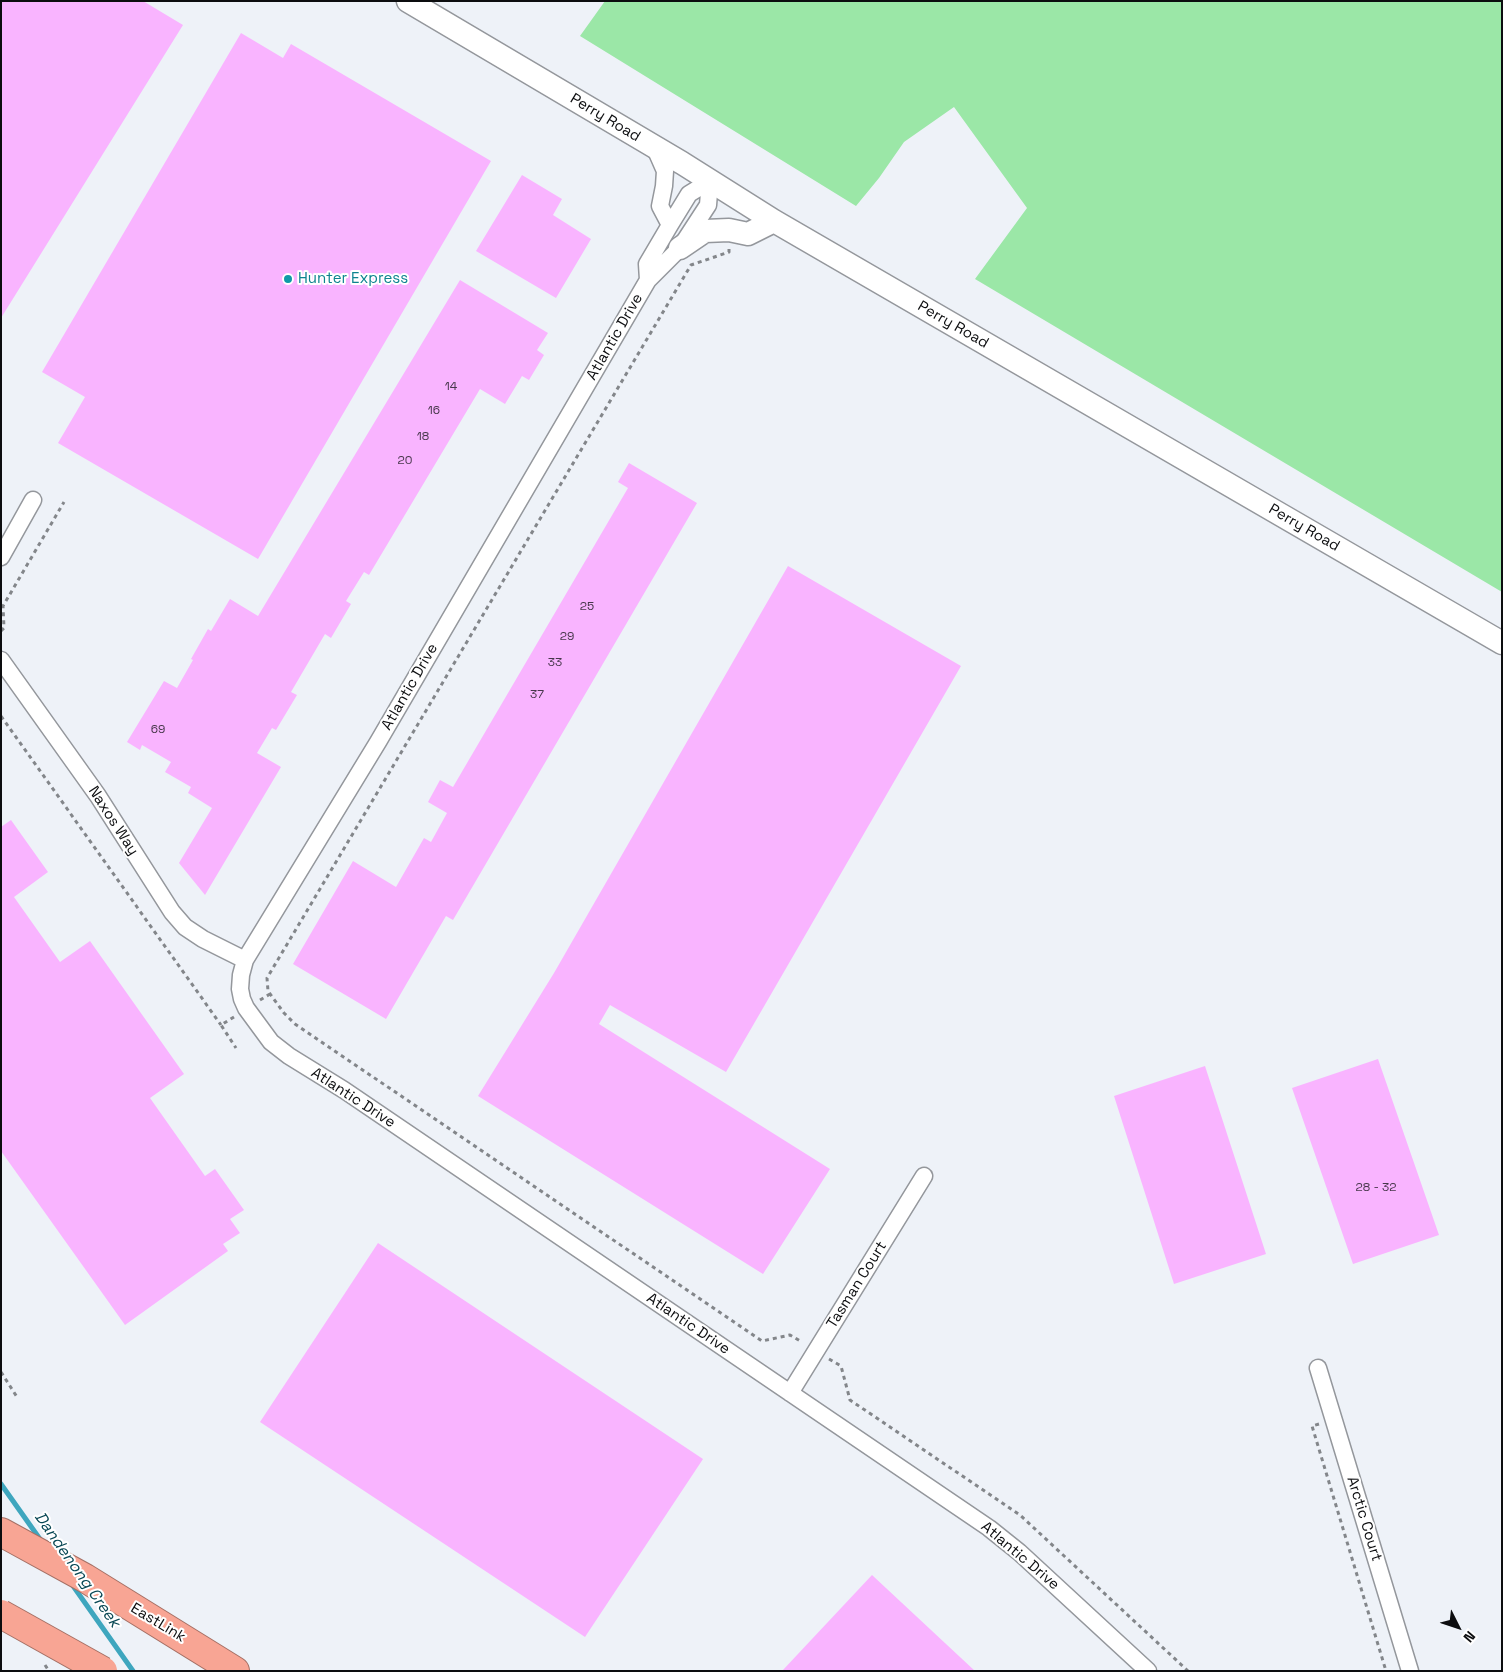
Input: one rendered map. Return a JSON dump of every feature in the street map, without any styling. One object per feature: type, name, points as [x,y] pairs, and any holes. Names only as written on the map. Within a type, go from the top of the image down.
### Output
[{"type":"highway","name":"EastLink","points":[[1,1532],[85,1578],[235,1671]]},
{"type":"highway","points":[[1,1614],[103,1671]]},
{"type":"main road","name":"Perry Road","points":[[408,1],[654,146],[774,221],[1502,643]]},
{"type":"main road","points":[[680,248],[705,231],[730,230],[748,234],[774,221]]},
{"type":"street","points":[[654,146],[664,171],[664,186],[660,206],[670,224]]},
{"type":"street","name":"Atlantic Drive","points":[[648,280],[648,264],[670,224],[689,194],[710,181]]},
{"type":"street","name":"Atlantic Drive","points":[[710,181],[708,205],[680,248],[648,280],[378,742],[245,960],[241,975],[240,989],[242,998],[246,1008],[271,1042],[289,1056],[344,1090],[989,1528],[1019,1552],[1148,1671]]},
{"type":"street","points":[[1,557],[33,500]]},
{"type":"street","name":"Naxos Way","points":[[1,660],[98,796],[172,912],[185,927],[197,935],[245,960]]},
{"type":"street","name":"Tasman Court","points":[[790,1393],[924,1176]]},
{"type":"street","name":"Arctic Court","points":[[1318,1368],[1410,1671]]},
{"type":"path","points":[[730,230],[729,252],[691,264],[268,978],[268,991],[284,1013],[295,1024],[762,1341],[790,1335],[841,1366],[850,1400],[1020,1515],[1188,1671]]},
{"type":"path","points":[[1,631],[4,628],[3,606],[64,502]]},
{"type":"path","points":[[1,716],[221,1025]]},
{"type":"path","points":[[1,1372],[17,1397]]},
{"type":"path","points":[[1334,1419],[1312,1426],[1386,1671]]},
{"type":"green space","points":[[605,1],[1502,1],[1502,592],[975,279],[1027,208],[954,107],[904,142],[879,178],[856,206],[580,36]]},
{"type":"building","points":[[1,1],[143,1],[183,25],[1,318]]},
{"type":"building","name":"Hunter Express","points":[[241,33],[283,58],[291,44],[491,161],[258,559],[58,443],[85,397],[42,372]]},
{"type":"building","points":[[522,175],[562,199],[553,215],[591,239],[556,298],[476,251]]},
{"type":"building","points":[[460,280],[548,333],[537,350],[544,355],[529,380],[522,376],[505,404],[480,389],[369,575],[364,572],[346,601],[351,604],[331,638],[325,634],[291,692],[297,695],[276,730],[272,728],[257,753],[281,767],[205,895],[179,863],[212,808],[188,793],[191,787],[165,772],[171,762],[142,745],[140,750],[127,742],[164,681],[177,688],[208,629],[211,631],[230,599],[258,616]]},
{"type":"building","points":[[629,463],[697,503],[453,920],[446,916],[386,1019],[293,964],[353,861],[396,887],[424,838],[431,842],[447,813],[428,802],[440,780],[453,787],[628,488],[618,482]]},
{"type":"building","points":[[788,566],[961,666],[726,1072],[610,1005],[599,1024],[830,1169],[763,1274],[478,1096],[554,973]]},
{"type":"building","points":[[11,820],[48,872],[14,897],[60,962],[90,941],[184,1074],[150,1098],[205,1176],[215,1169],[244,1210],[230,1219],[240,1233],[223,1244],[228,1251],[125,1325],[1,1151],[1,827]]},
{"type":"building","points":[[1378,1059],[1439,1235],[1353,1264],[1292,1088]]},
{"type":"building","points":[[1205,1066],[1266,1254],[1174,1284],[1114,1096]]},
{"type":"building","points":[[378,1243],[703,1459],[585,1637],[260,1422]]},
{"type":"building","points":[[872,1575],[975,1671],[782,1671]]},
{"type":"waterway","name":"Dandenong Creek","points":[[1,1484],[42,1542]]},
{"type":"waterway","name":"Dandenong Creek","points":[[71,1583],[133,1671]]},
{"type":"place","name":"Hunter Express","points":[[288,279]]}]
